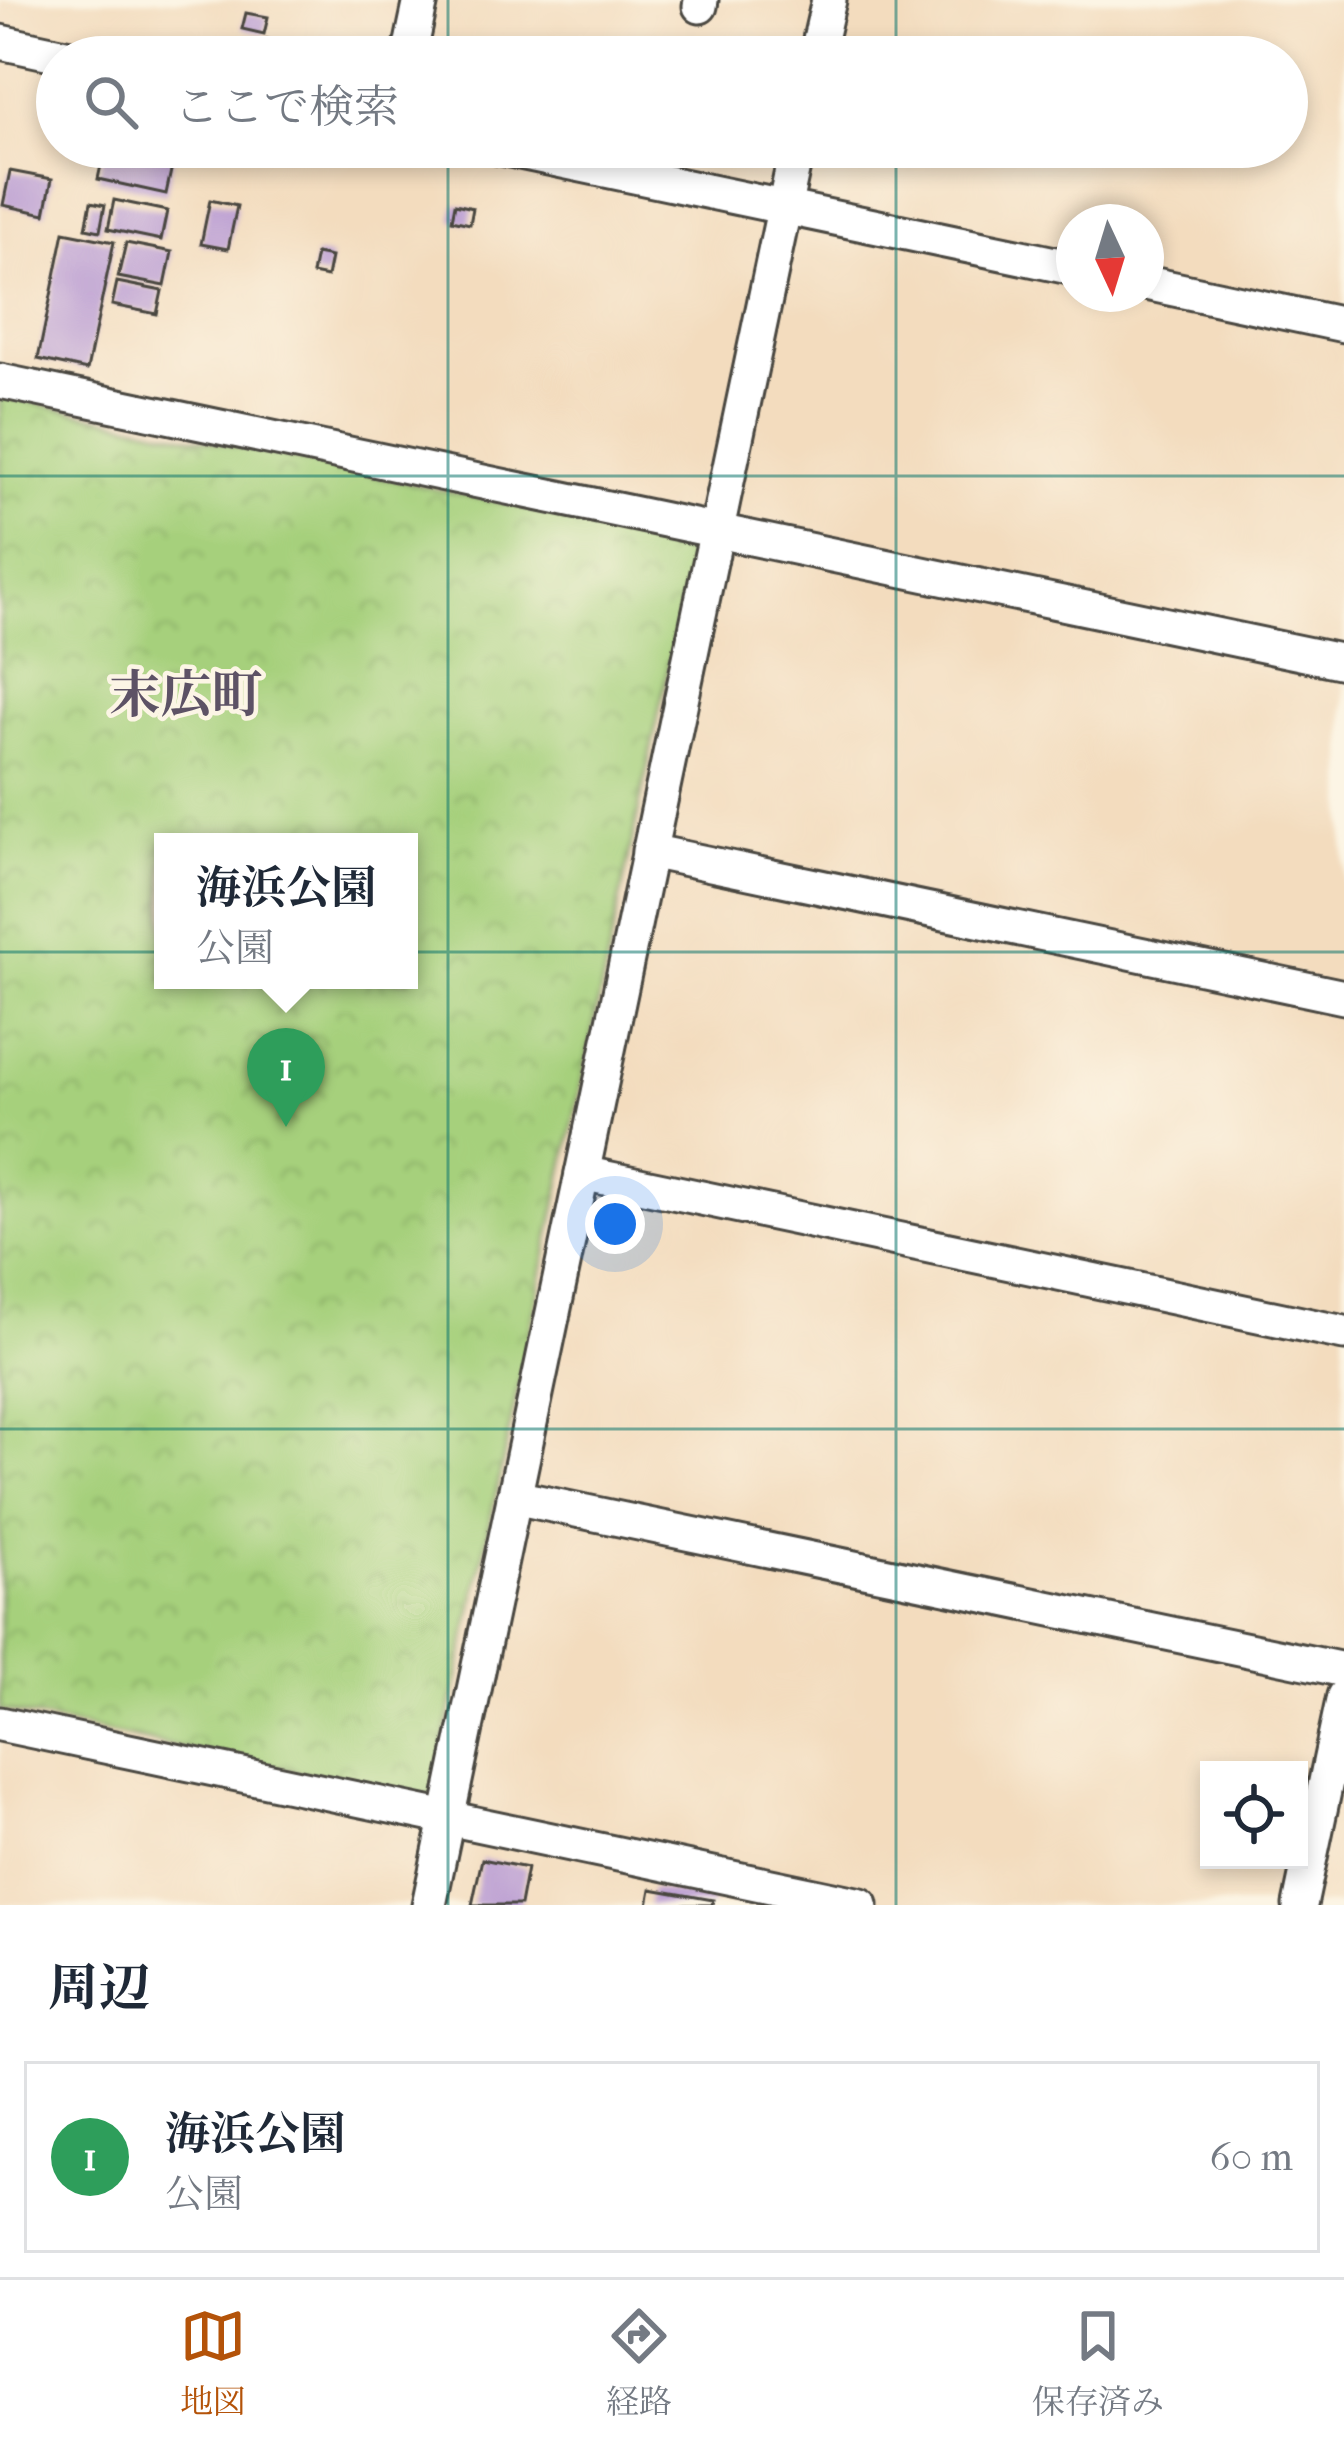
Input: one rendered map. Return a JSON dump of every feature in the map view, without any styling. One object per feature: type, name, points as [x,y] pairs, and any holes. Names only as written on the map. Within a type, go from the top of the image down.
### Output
[{"type":"street","points":[[413,36],[421,0]]},
{"type":"street","points":[[821,36],[829,0]]},
{"type":"street","points":[[0,42],[36,50]]},
{"type":"street","points":[[597,168],[1056,264]]},
{"type":"street","points":[[429,1905],[792,168]]},
{"type":"street","points":[[1164,287],[1344,325]]},
{"type":"street","points":[[0,381],[1344,662]]},
{"type":"street","points":[[649,850],[1344,998]]},
{"type":"street","points":[[582,1173],[1344,1333]]},
{"type":"street","points":[[514,1497],[1344,1670]]},
{"type":"street","points":[[1300,1905],[1344,1696]]},
{"type":"street","points":[[0,1724],[861,1905]]},
{"type":"green space","points":[[0,396],[694,544],[432,1800],[0,1710]]},
{"type":"building","points":[[246,13],[268,17],[264,34],[242,29]]},
{"type":"building","points":[[100,168],[172,168],[166,194],[98,179]]},
{"type":"building","points":[[10,171],[52,179],[45,214],[3,205]]},
{"type":"building","points":[[114,200],[167,211],[161,240],[108,229]]},
{"type":"building","points":[[210,200],[237,206],[228,249],[201,244]]},
{"type":"building","points":[[91,202],[105,205],[100,231],[86,228]]},
{"type":"building","points":[[455,204],[473,208],[470,224],[452,220]]},
{"type":"building","points":[[64,232],[114,242],[87,370],[38,359]]},
{"type":"building","points":[[126,243],[172,252],[165,286],[118,277]]},
{"type":"building","points":[[316,254],[331,257],[327,277],[312,274]]},
{"type":"building","points":[[117,282],[162,291],[157,314],[112,305]]},
{"type":"building","points":[[482,1859],[527,1868],[520,1905],[472,1905]]},
{"type":"building","points":[[651,1889],[713,1900],[712,1905],[648,1905]]},
{"type":"place","name":"海浜公園","points":[[286,1127]]},
{"type":"district","name":"末広町","points":[[186,695]]}]
